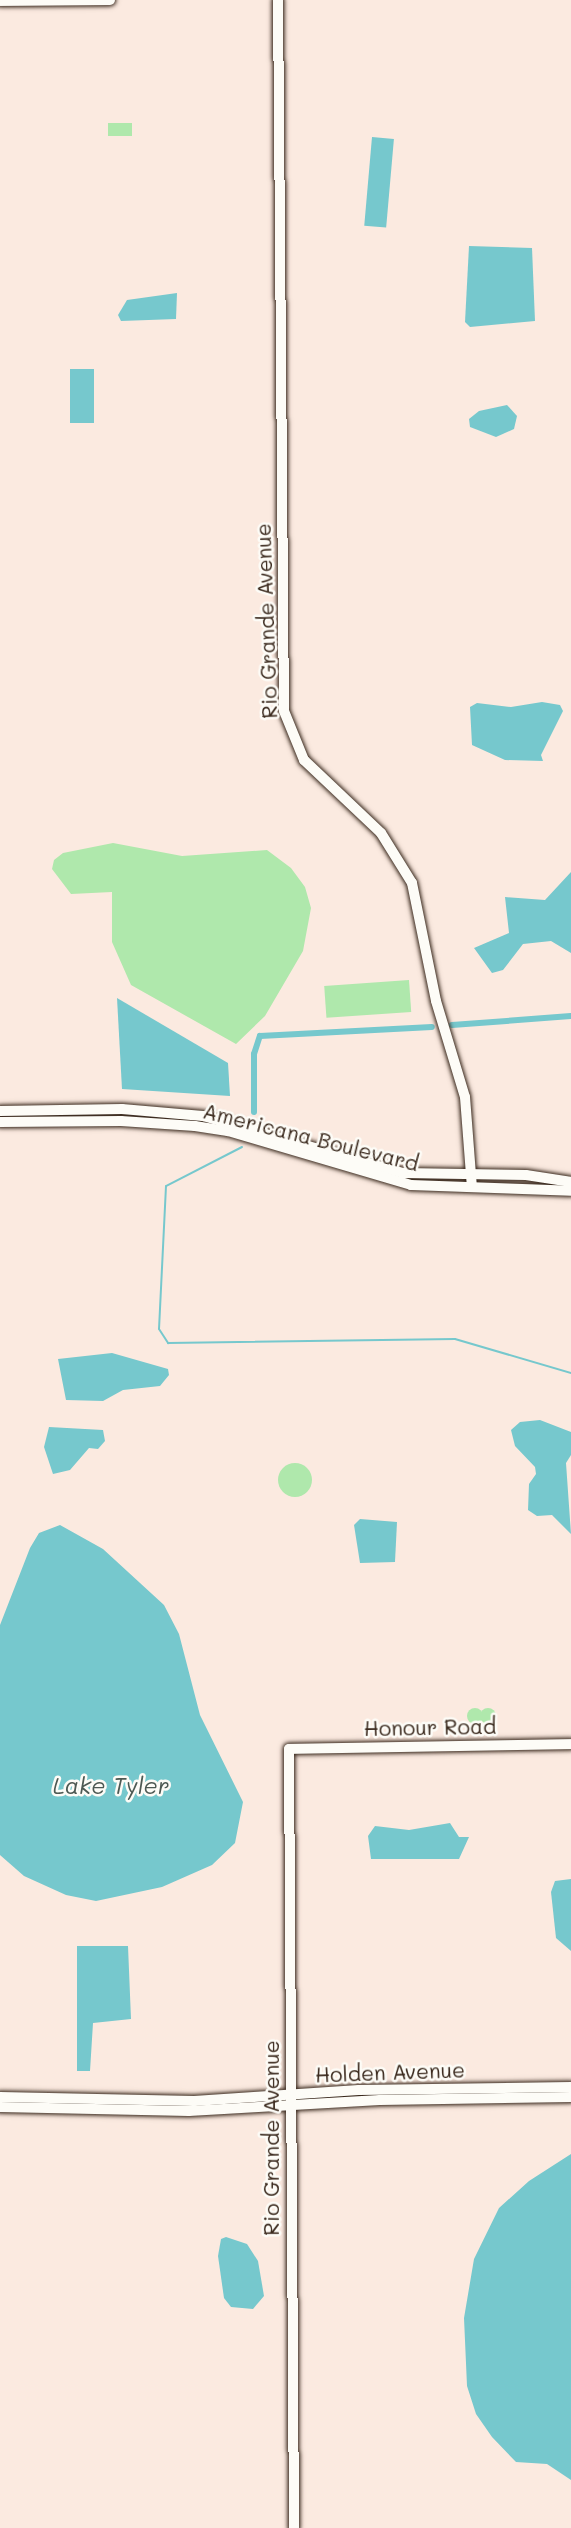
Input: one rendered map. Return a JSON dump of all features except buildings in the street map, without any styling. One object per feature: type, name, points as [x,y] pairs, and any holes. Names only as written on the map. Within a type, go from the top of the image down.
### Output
[{"type":"street","points":[[0,1],[110,0]]},
{"type":"street","name":"Rio Grande Avenue","points":[[278,0],[284,711],[292,740],[304,760],[381,833],[412,883],[436,1001],[465,1097],[472,1187]]},
{"type":"street","name":"Americana Boulevard","points":[[0,1111],[122,1109],[203,1116],[264,1130],[374,1167],[471,1175],[526,1175],[571,1182]]},
{"type":"street","name":"Americana Boulevard","points":[[0,1122],[121,1121],[195,1126],[238,1134],[391,1182],[571,1191]]},
{"type":"street","name":"Honour Road","points":[[289,1749],[571,1744]]},
{"type":"street","name":"Rio Grande Avenue","points":[[289,1749],[294,2528]]},
{"type":"street","name":"Holden Avenue","points":[[0,2097],[148,2101],[290,2100],[476,2094],[571,2087]]},
{"type":"street","name":"Holden Avenue","points":[[476,2094],[571,2097]]},
{"type":"street","name":"Holden Avenue","points":[[0,2106],[189,2111],[290,2100]]},
{"type":"street","points":[[94,2109],[148,2101]]},
{"type":"green space","points":[[108,123],[132,123],[132,136],[108,136]]},
{"type":"green space","points":[[113,843],[182,856],[267,850],[291,868],[305,887],[311,908],[303,951],[265,1016],[236,1044],[131,985],[112,942],[112,892],[71,894],[52,869],[54,860],[63,853]]},
{"type":"green space","points":[[409,980],[411,1012],[326,1018],[324,986]]},
{"type":"green space","points":[[295,1463],[307,1468],[312,1480],[307,1492],[295,1497],[283,1492],[278,1480],[283,1468]]},
{"type":"green space","points":[[475,1708],[481,1710],[481,1722],[475,1724],[469,1722],[467,1716],[469,1710]]},
{"type":"green space","points":[[488,1708],[494,1710],[494,1722],[488,1724],[482,1722],[480,1716],[482,1710]]},
{"type":"water","points":[[372,137],[394,139],[386,228],[364,226]]},
{"type":"water","points":[[469,246],[532,248],[535,321],[470,327],[465,322]]},
{"type":"water","points":[[177,293],[176,319],[121,321],[118,315],[127,300]]},
{"type":"water","points":[[70,369],[94,369],[94,423],[70,423]]},
{"type":"water","points":[[507,405],[517,416],[514,429],[496,437],[470,427],[469,419],[479,411]]},
{"type":"water","points":[[542,702],[560,705],[563,711],[541,755],[543,761],[505,760],[472,745],[470,707],[477,703],[511,707]]},
{"type":"water","points":[[571,872],[571,953],[551,941],[523,944],[503,970],[492,973],[474,948],[509,933],[505,897],[545,900]]},
{"type":"water","points":[[117,998],[228,1063],[230,1096],[122,1089]]},
{"type":"water","points":[[112,1353],[168,1369],[169,1375],[160,1386],[123,1390],[103,1401],[66,1400],[58,1359]]},
{"type":"water","points":[[540,1420],[571,1432],[571,1455],[566,1463],[571,1534],[552,1515],[537,1516],[528,1510],[529,1484],[536,1474],[535,1467],[515,1446],[511,1430],[520,1422]]},
{"type":"water","points":[[49,1427],[103,1430],[105,1441],[98,1449],[89,1448],[70,1470],[53,1474],[44,1447]]},
{"type":"water","points":[[360,1519],[397,1522],[395,1562],[360,1563],[354,1525]]},
{"type":"water","name":"Lake Tyler","points":[[60,1525],[103,1549],[164,1605],[179,1634],[200,1715],[243,1802],[235,1843],[212,1865],[162,1887],[96,1901],[66,1895],[24,1876],[0,1855],[0,1625],[30,1548],[39,1533]]},
{"type":"water","points":[[450,1823],[459,1837],[469,1837],[459,1859],[371,1859],[368,1836],[375,1826],[409,1830]]},
{"type":"water","points":[[571,1879],[571,1951],[556,1938],[551,1892],[555,1881]]},
{"type":"water","points":[[77,1946],[128,1946],[131,2019],[93,2023],[90,2071],[77,2071]]},
{"type":"water","points":[[571,2154],[571,2480],[547,2464],[516,2462],[492,2437],[476,2414],[467,2386],[464,2318],[474,2259],[499,2208],[529,2181]]},
{"type":"water","points":[[226,2237],[247,2244],[258,2261],[264,2296],[253,2309],[231,2307],[224,2298],[218,2256],[221,2239]]},
{"type":"waterway","points":[[452,1025],[571,1016]]},
{"type":"waterway","points":[[254,1112],[254,1054],[260,1036],[432,1027]]},
{"type":"waterway","points":[[242,1147],[166,1186],[159,1329],[168,1343],[455,1339],[571,1373]]}]
